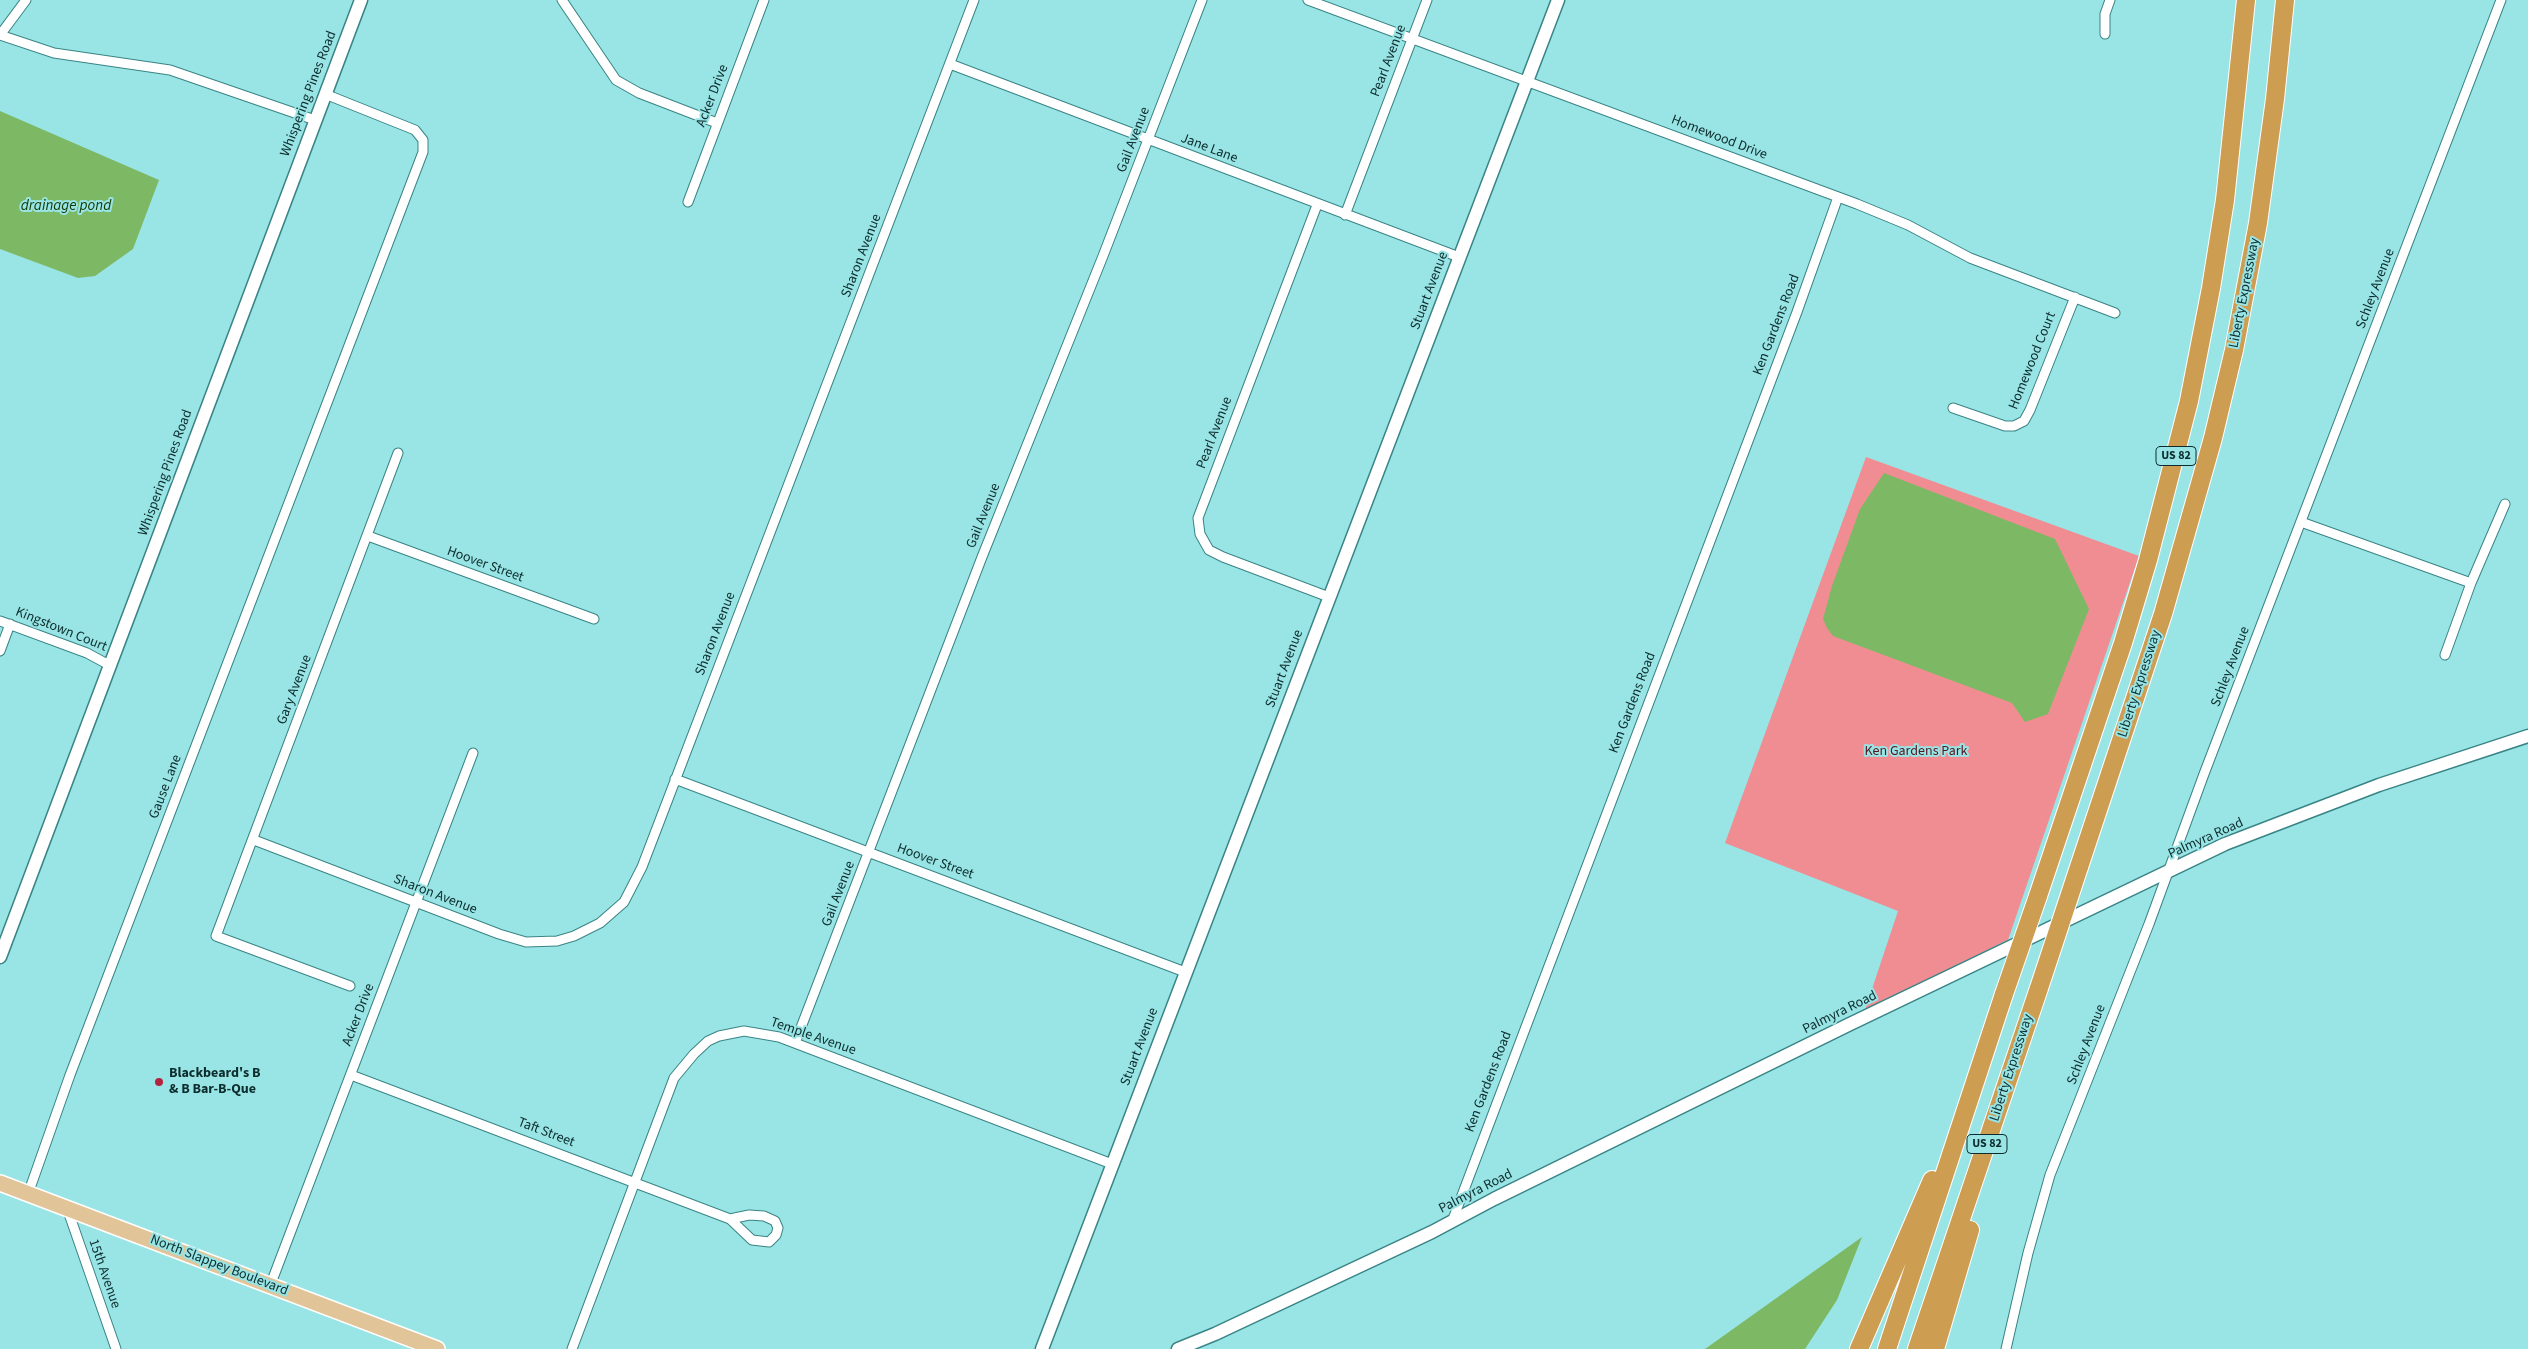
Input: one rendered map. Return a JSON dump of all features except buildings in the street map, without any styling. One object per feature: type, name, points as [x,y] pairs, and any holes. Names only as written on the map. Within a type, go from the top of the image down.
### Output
[{"type":"highway","name":"Liberty Expressway","points":[[1918,1233],[1982,1064],[2140,588],[2169,482],[2189,401],[2211,288],[2225,200],[2246,0]]},
{"type":"highway","name":"Liberty Expressway","points":[[1962,1237],[2023,1049],[2039,988],[2163,614],[2213,438],[2234,350],[2258,223],[2275,99],[2285,0]]},
{"type":"highway","points":[[1859,1349],[1918,1233]]},
{"type":"highway","points":[[1887,1349],[1918,1233]]},
{"type":"highway","points":[[1917,1349],[1962,1237]]},
{"type":"highway","points":[[1935,1349],[1962,1237]]},
{"type":"main road","name":"North Slappey Boulevard","points":[[0,1183],[437,1349]]},
{"type":"street","points":[[26,0],[0,35],[54,53],[170,70],[315,120]]},
{"type":"street","name":"Whispering Pines Road","points":[[0,957],[112,666],[214,385],[361,0]]},
{"type":"street","name":"Acker Drive","points":[[688,202],[764,0]]},
{"type":"street","name":"Sharon Avenue","points":[[254,840],[499,934],[526,942],[557,941],[587,931],[600,923],[624,902],[642,867],[974,0]]},
{"type":"street","name":"Gail Avenue","points":[[795,1043],[870,853],[982,557],[1149,140],[1202,0]]},
{"type":"street","name":"Homewood Drive","points":[[1308,0],[1838,197],[1908,225],[1970,258],[2115,313]]},
{"type":"street","name":"Pearl Avenue","points":[[1345,215],[1427,0]]},
{"type":"street","name":"Stuart Avenue","points":[[1042,1349],[1558,0]]},
{"type":"street","points":[[2105,34],[2105,14],[2110,0]]},
{"type":"street","name":"Schley Avenue","points":[[2006,1349],[2028,1253],[2050,1175],[2169,872],[2501,0]]},
{"type":"street","points":[[567,2],[616,80],[639,93],[717,122]]},
{"type":"street","name":"Jane Lane","points":[[950,64],[1317,205],[1459,257]]},
{"type":"street","name":"Gause Lane","points":[[28,1194],[422,152],[423,140],[415,130],[325,94]]},
{"type":"street","name":"Ken Gardens Road","points":[[1453,1219],[1798,312],[1838,197]]},
{"type":"street","name":"Pearl Avenue","points":[[1317,205],[1198,518],[1200,534],[1209,550],[1223,558],[1329,597]]},
{"type":"street","name":"Homewood Court","points":[[1953,408],[2005,426],[2014,426],[2024,421],[2075,297]]},
{"type":"street","name":"Gary Avenue","points":[[350,986],[216,936],[254,840],[398,453]]},
{"type":"street","points":[[2445,655],[2471,583],[2505,504]]},
{"type":"street","points":[[2301,522],[2471,583]]},
{"type":"street","name":"Hoover Street","points":[[368,536],[594,619]]},
{"type":"street","name":"Kingstown Court","points":[[0,621],[87,652],[112,666]]},
{"type":"street","points":[[0,651],[10,624]]},
{"type":"street","name":"Palmyra Road","points":[[1178,1349],[1215,1334],[1432,1232],[1453,1219],[1873,1013],[2225,844],[2379,785],[2528,736]]},
{"type":"street","name":"Acker Drive","points":[[270,1286],[473,753]]},
{"type":"street","name":"Hoover Street","points":[[675,778],[1185,972]]},
{"type":"street","name":"Temple Avenue","points":[[572,1349],[674,1078],[694,1054],[708,1041],[719,1036],[744,1031],[762,1033],[795,1043],[1112,1164]]},
{"type":"street","name":"Taft Street","points":[[351,1075],[730,1219],[752,1240],[769,1242],[776,1235],[778,1228],[775,1221],[764,1216],[750,1215],[730,1219]]},
{"type":"street","name":"15th Avenue","points":[[67,1208],[116,1349]]},
{"type":"green space","name":"Ken Gardens Park","points":[[1866,457],[2139,556],[2008,940],[1865,1010],[1898,911],[1725,843]]},
{"type":"water","name":"drainage pond","points":[[0,111],[159,180],[133,249],[95,276],[78,278],[0,249]]},
{"type":"water","points":[[1884,473],[2055,539],[2089,609],[2048,714],[2025,722],[2012,703],[1833,636],[1827,628],[1823,619],[1832,586],[1860,509]]},
{"type":"water","points":[[1862,1237],[1837,1300],[1805,1349],[1705,1349]]},
{"type":"place","name":"Blackbeard's B & B Bar-B-Que","points":[[159,1082]]}]
